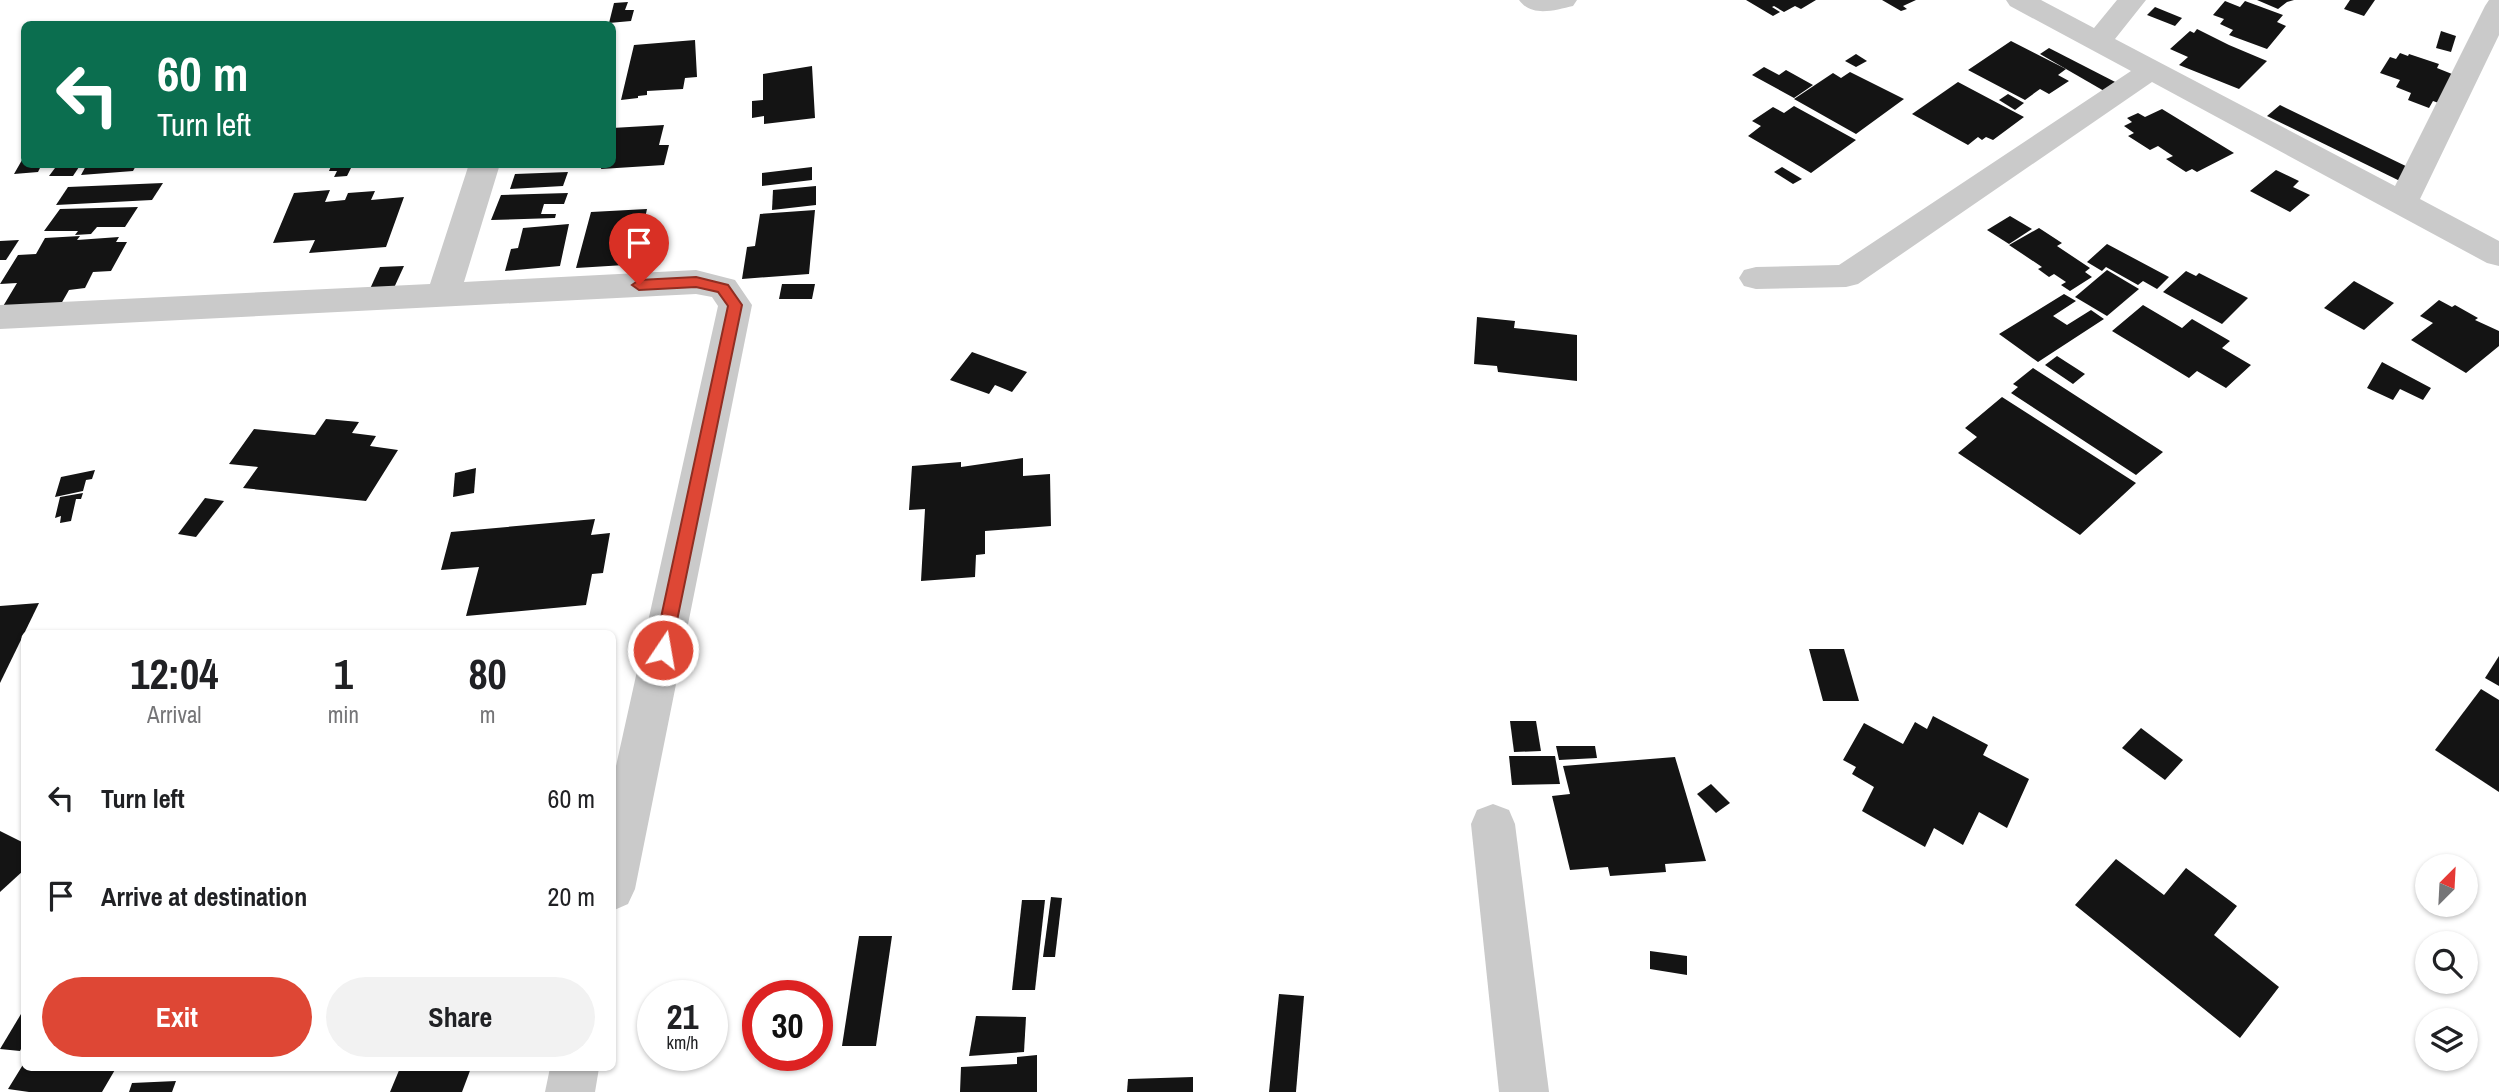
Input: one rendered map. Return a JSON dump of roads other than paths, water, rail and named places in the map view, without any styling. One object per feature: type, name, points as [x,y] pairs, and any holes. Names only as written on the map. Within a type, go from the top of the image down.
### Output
[{"type":"street","points":[[1532,0],[1541,4],[1563,0]]},
{"type":"street","points":[[2020,0],[2499,255]]},
{"type":"street","points":[[2098,41],[2132,0]]},
{"type":"street","points":[[2402,203],[2499,6]]},
{"type":"street","points":[[1756,278],[1846,276],[2151,69]]},
{"type":"street","points":[[443,295],[484,168]]},
{"type":"street","points":[[0,317],[696,282],[723,288],[735,305],[616,870]]},
{"type":"street","points":[[1493,824],[1524,1092]]},
{"type":"street","points":[[570,1092],[574,1071]]}]
